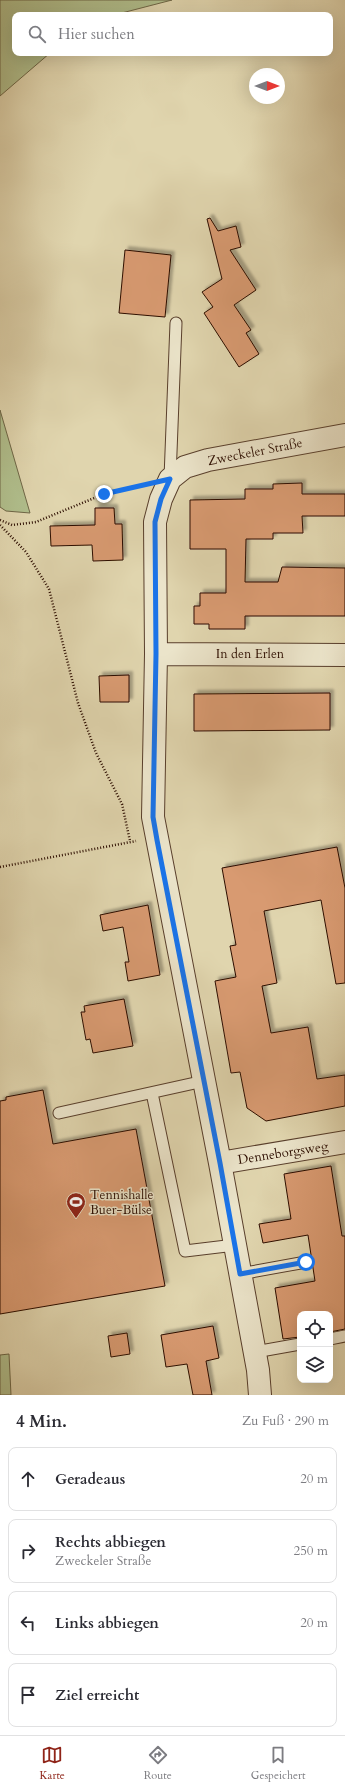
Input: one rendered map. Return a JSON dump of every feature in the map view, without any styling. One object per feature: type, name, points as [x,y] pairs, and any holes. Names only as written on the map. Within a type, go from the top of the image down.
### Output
[{"type":"street","name":"Zweckeler Straße","points":[[260,1395],[255,1352],[153,817],[156,654],[155,522],[161,499],[170,479],[185,467],[208,460],[345,435]]},
{"type":"street","name":"In den Erlen","points":[[156,654],[345,655]]},
{"type":"street","name":"Denneborgsweg","points":[[220,1163],[345,1142]]},
{"type":"lane","name":"Zweckeler Straße","points":[[170,479],[176,323]]},
{"type":"lane","points":[[59,1113],[204,1081]]},
{"type":"lane","points":[[152,1093],[185,1251],[235,1245]]},
{"type":"lane","points":[[240,1274],[306,1262]]},
{"type":"lane","points":[[333,1338],[345,1336]]},
{"type":"lane","points":[[255,1352],[297,1345]]},
{"type":"path","points":[[0,520],[12,525],[36,522],[104,494],[170,479]]},
{"type":"path","points":[[0,525],[26,552],[49,589],[78,702],[96,753],[122,804],[130,841],[0,867]]},
{"type":"green space","points":[[0,0],[172,0],[126,12],[12,12],[12,56],[47,56],[0,96]]},
{"type":"green space","points":[[0,410],[30,513],[6,511],[0,507]]},
{"type":"green space","points":[[9,1354],[11,1395],[0,1395],[0,1355]]},
{"type":"building","points":[[210,218],[218,231],[236,226],[241,247],[230,250],[256,290],[234,305],[251,330],[246,333],[259,354],[239,367],[204,313],[213,307],[202,292],[222,279],[207,219]]},
{"type":"building","points":[[125,250],[171,255],[165,317],[119,313]]},
{"type":"building","points":[[302,483],[302,494],[345,494],[345,516],[302,516],[303,533],[273,533],[273,539],[246,539],[245,582],[278,582],[282,567],[345,568],[345,616],[245,616],[245,629],[209,629],[209,624],[194,624],[194,606],[200,606],[200,593],[226,593],[226,549],[190,549],[190,500],[245,499],[245,489],[273,489],[273,484]]},
{"type":"building","points":[[95,508],[114,508],[115,524],[122,524],[123,560],[93,561],[92,545],[51,546],[50,526],[95,525]]},
{"type":"building","points":[[129,675],[129,702],[100,702],[99,676]]},
{"type":"building","points":[[330,693],[330,730],[194,731],[194,694]]},
{"type":"building","points":[[337,847],[345,888],[345,983],[336,984],[321,900],[264,911],[277,983],[262,986],[271,1033],[308,1027],[317,1079],[345,1075],[345,1106],[266,1121],[247,1108],[240,1072],[231,1073],[215,981],[236,977],[230,946],[236,945],[222,868]]},
{"type":"building","points":[[148,905],[160,975],[128,981],[125,962],[129,962],[123,927],[103,931],[100,915]]},
{"type":"building","points":[[124,999],[133,1046],[93,1053],[90,1039],[86,1040],[81,1012],[85,1012],[84,1006]]},
{"type":"building","name":"Tennishalle Buer-Bülse","points":[[43,1090],[53,1144],[136,1129],[165,1286],[0,1314],[0,1101],[6,1100],[6,1097]]},
{"type":"building","points":[[331,1166],[342,1236],[345,1236],[345,1329],[333,1331],[333,1311],[297,1311],[297,1337],[283,1339],[275,1288],[315,1281],[308,1235],[263,1243],[259,1224],[291,1219],[284,1174]]},
{"type":"building","points":[[213,1326],[219,1358],[206,1361],[212,1395],[193,1395],[187,1364],[166,1367],[161,1335]]},
{"type":"building","points":[[127,1333],[130,1354],[111,1357],[108,1336]]},
{"type":"place","name":"Tennishalle Buer-Bülse","points":[[76,1219]]},
{"type":"route","points":[[104,494],[170,479],[161,499],[155,522],[156,654],[153,817],[164,884],[220,1163],[240,1274],[306,1262]]}]
